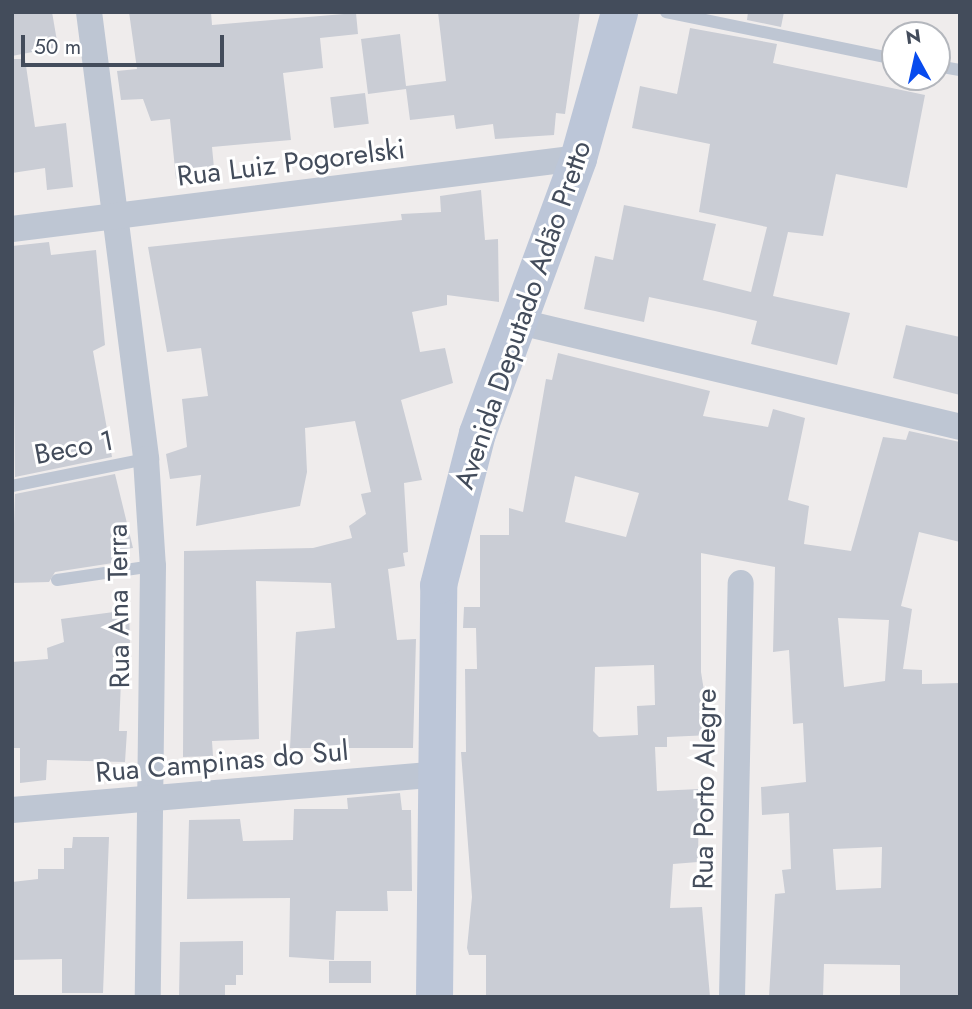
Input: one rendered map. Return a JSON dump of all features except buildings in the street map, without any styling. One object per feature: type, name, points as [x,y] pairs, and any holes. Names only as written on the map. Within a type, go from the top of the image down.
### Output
[{"type":"street","name":"Rua Ana Terra","points":[[89,12],[146,459],[153,566],[153,800],[148,997]]},
{"type":"street","name":"Avenida Deputado Adão Pretto","points":[[434,997],[438,585],[477,433],[578,158],[619,12]]},
{"type":"street","name":"Rua Luiz Pogorelski","points":[[12,229],[578,158]]},
{"type":"street","points":[[520,322],[960,427]]},
{"type":"street","name":"Rua Porto Alegre","points":[[732,997],[741,583]]},
{"type":"street","name":"Rua Campinas do Sul","points":[[12,810],[438,774]]},
{"type":"lane","points":[[666,12],[881,56]]},
{"type":"lane","name":"Beco 1","points":[[12,486],[146,459]]},
{"type":"lane","points":[[57,580],[153,566]]}]
